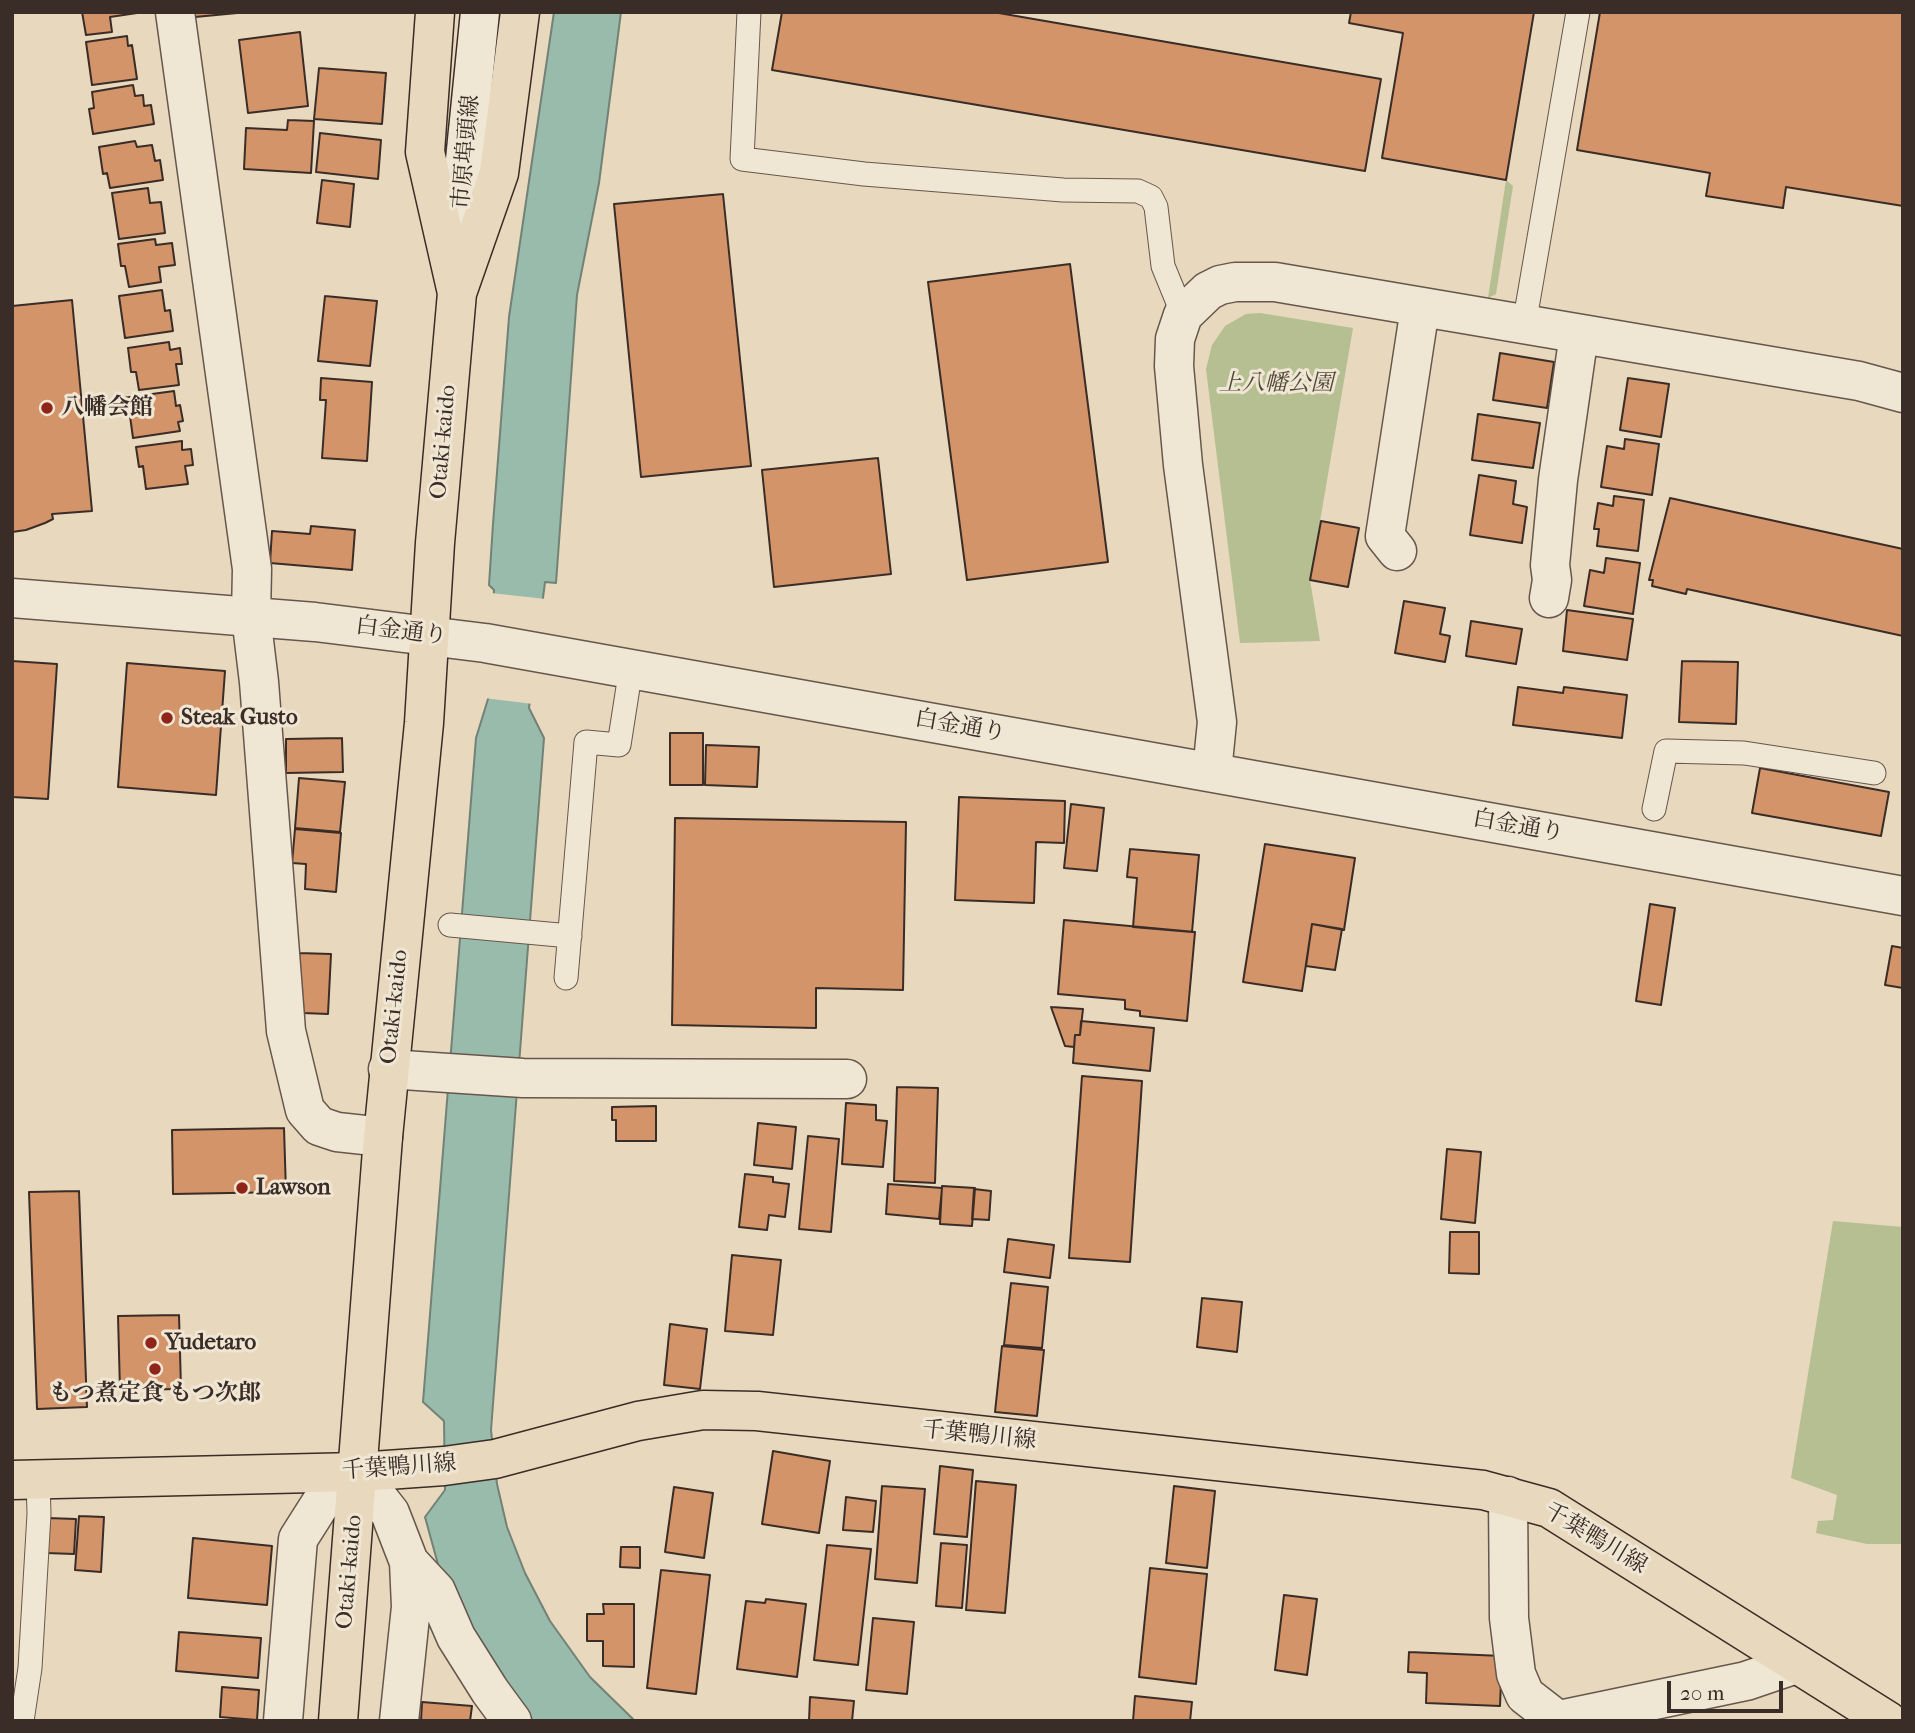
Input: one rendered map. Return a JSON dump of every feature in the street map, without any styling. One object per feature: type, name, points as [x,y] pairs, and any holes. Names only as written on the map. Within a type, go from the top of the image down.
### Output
[{"type":"main road","name":"Otaki-kaido","points":[[435,12],[425,152],[457,293]]},
{"type":"main road","name":"Otaki-kaido","points":[[338,1721],[388,1069],[424,723],[457,293],[499,173],[520,12]]},
{"type":"main road","name":"千葉鴨川線","points":[[25,1479],[358,1472],[444,1466],[495,1460],[638,1421],[703,1410],[757,1411],[1429,1484],[1508,1496],[1549,1508],[1888,1721]]},
{"type":"street","points":[[175,12],[252,569],[251,616],[260,682],[286,1031],[305,1110],[319,1126],[337,1132],[383,1137]]},
{"type":"street","name":"市原埠頭線","points":[[457,293],[464,160],[480,12]]},
{"type":"street","points":[[1212,772],[1217,722],[1183,465],[1174,366],[1175,339],[1183,315],[1208,291],[1220,285],[1250,281],[1275,282],[1859,382],[1903,393]]},
{"type":"street","points":[[1397,551],[1385,537],[1420,308]]},
{"type":"street","points":[[1549,598],[1558,480],[1579,334]]},
{"type":"street","name":"白金通り","points":[[12,598],[251,616],[429,634],[1903,896]]},
{"type":"street","points":[[388,1069],[523,1078],[847,1079]]},
{"type":"street","points":[[283,1721],[298,1539],[324,1498],[358,1472],[390,1513],[409,1562],[411,1606],[400,1721]]},
{"type":"street","points":[[1508,1496],[1509,1618],[1516,1674],[1525,1695],[1555,1720],[1746,1681],[1796,1664]]},
{"type":"street","points":[[409,1562],[436,1591],[456,1637],[512,1721]]},
{"type":"lane","points":[[749,12],[742,159],[864,174],[1063,190],[1138,191],[1151,197],[1156,207],[1163,266],[1183,315]]},
{"type":"lane","points":[[1524,325],[1578,12]]},
{"type":"lane","points":[[566,978],[586,742],[619,745],[631,668]]},
{"type":"lane","points":[[1654,809],[1666,751],[1744,753],[1874,773]]},
{"type":"lane","points":[[454,926],[570,936]]},
{"type":"lane","points":[[22,1721],[30,1655],[39,1514],[25,1479]]},
{"type":"green space","points":[[1506,180],[1513,186],[1496,294],[1488,298]]},
{"type":"green space","name":"上八幡公園","points":[[1260,313],[1353,328],[1310,580],[1320,641],[1240,643],[1206,369],[1212,345],[1225,326],[1246,314]]},
{"type":"green space","points":[[1833,1221],[1903,1227],[1903,1544],[1867,1544],[1816,1533],[1818,1521],[1833,1520],[1837,1495],[1791,1478]]},
{"type":"shaded area","points":[[554,12],[621,12],[599,183],[577,295],[556,583],[545,582],[529,708],[544,738],[491,1430],[497,1484],[507,1527],[525,1573],[550,1621],[590,1677],[635,1721],[525,1721],[442,1579],[425,1517],[445,1490],[444,1421],[423,1402],[476,738],[488,699],[494,590],[489,585],[509,317]]},
{"type":"pier","points":[[491,593],[546,599],[533,704],[484,698]]},
{"type":"building","points":[[82,12],[137,13],[110,17],[112,32],[86,35]]},
{"type":"building","points":[[195,12],[248,12],[195,17]]},
{"type":"building","points":[[782,12],[993,12],[1381,79],[1365,171],[772,70]]},
{"type":"building","points":[[1351,12],[1534,12],[1506,180],[1382,158],[1403,33],[1349,23]]},
{"type":"building","points":[[1600,12],[1903,12],[1903,206],[1786,187],[1783,208],[1706,196],[1710,173],[1577,150]]},
{"type":"building","points":[[300,32],[308,106],[248,113],[239,40]]},
{"type":"building","points":[[127,36],[128,46],[132,45],[137,79],[92,85],[86,42]]},
{"type":"building","points":[[319,68],[386,73],[382,124],[314,119]]},
{"type":"building","points":[[133,85],[135,96],[143,95],[144,106],[151,105],[154,124],[93,134],[89,109],[94,108],[92,92]]},
{"type":"building","points":[[288,120],[314,121],[311,173],[244,169],[246,128],[287,130]]},
{"type":"building","points":[[320,133],[381,140],[378,179],[316,172]]},
{"type":"building","points":[[135,141],[137,147],[152,145],[155,161],[160,160],[163,180],[110,188],[107,173],[103,174],[99,147]]},
{"type":"building","points":[[322,180],[354,184],[350,227],[317,223]]},
{"type":"building","points":[[148,188],[150,203],[161,202],[165,233],[119,239],[112,193]]},
{"type":"building","points":[[723,194],[751,466],[641,477],[614,204]]},
{"type":"building","points":[[155,239],[156,245],[172,243],[175,265],[159,267],[161,282],[129,287],[125,266],[121,266],[118,244]]},
{"type":"building","points":[[1070,264],[1108,562],[967,580],[928,282]]},
{"type":"building","points":[[162,290],[165,311],[170,310],[173,331],[125,338],[119,296]]},
{"type":"building","points":[[325,296],[377,301],[370,366],[318,361]]},
{"type":"building","name":"八幡会館","points":[[72,300],[92,511],[52,514],[53,519],[45,523],[12,532],[12,306]]},
{"type":"building","points":[[169,342],[170,350],[180,348],[182,364],[176,364],[179,385],[139,390],[136,372],[131,372],[128,348]]},
{"type":"building","points":[[1500,353],[1554,362],[1547,408],[1493,400]]},
{"type":"building","points":[[321,378],[372,382],[367,461],[322,458],[326,400],[320,400]]},
{"type":"building","points":[[1628,378],[1669,384],[1661,437],[1620,430]]},
{"type":"building","points":[[174,391],[176,406],[180,405],[183,421],[178,422],[180,431],[133,438],[130,416],[126,417],[123,398]]},
{"type":"building","points":[[1478,414],[1540,423],[1533,468],[1472,460]]},
{"type":"building","points":[[1625,439],[1659,444],[1652,495],[1601,487],[1607,446],[1624,449]]},
{"type":"building","points":[[182,441],[182,450],[191,449],[193,465],[185,466],[188,484],[146,489],[143,466],[139,467],[136,447]]},
{"type":"building","points":[[878,458],[891,574],[774,587],[762,470]]},
{"type":"building","points":[[1479,475],[1516,481],[1513,504],[1527,507],[1522,543],[1470,535]]},
{"type":"building","points":[[1614,496],[1644,500],[1638,551],[1597,546],[1599,529],[1594,529],[1598,503],[1613,506]]},
{"type":"building","points":[[1670,498],[1903,549],[1903,636],[1687,589],[1686,594],[1652,586],[1653,580],[1649,580]]},
{"type":"building","points":[[1321,521],[1359,528],[1348,587],[1310,580]]},
{"type":"building","points":[[311,526],[355,530],[352,570],[270,563],[272,531],[310,534]]},
{"type":"building","points":[[1606,558],[1640,563],[1633,614],[1584,606],[1590,570],[1604,573]]},
{"type":"building","points":[[1404,601],[1445,608],[1440,634],[1450,636],[1445,662],[1395,653]]},
{"type":"building","points":[[1567,610],[1633,619],[1627,660],[1563,651]]},
{"type":"building","points":[[1471,621],[1522,629],[1516,664],[1466,656]]},
{"type":"building","points":[[12,661],[57,664],[48,799],[12,797]]},
{"type":"building","points":[[1682,661],[1738,662],[1736,724],[1679,722]]},
{"type":"building","points":[[127,663],[225,671],[216,795],[118,787]]},
{"type":"building","points":[[1518,687],[1563,693],[1564,687],[1627,695],[1622,738],[1513,725]]},
{"type":"building","points":[[670,733],[703,733],[703,785],[670,785]]},
{"type":"building","points":[[342,738],[343,772],[286,773],[286,739]]},
{"type":"building","points":[[706,745],[759,747],[757,787],[705,785]]},
{"type":"building","points":[[1760,768],[1889,792],[1881,836],[1752,813]]},
{"type":"building","points":[[299,778],[345,782],[340,832],[295,828]]},
{"type":"building","points":[[959,797],[1065,801],[1064,843],[1036,842],[1034,903],[955,900]]},
{"type":"building","points":[[1071,804],[1104,808],[1097,871],[1064,868]]},
{"type":"building","points":[[675,818],[906,822],[903,990],[816,988],[816,1028],[672,1025]]},
{"type":"building","points":[[295,829],[341,833],[336,892],[305,889],[306,864],[292,863]]},
{"type":"building","points":[[1265,844],[1355,858],[1344,930],[1312,924],[1302,991],[1243,982]]},
{"type":"building","points":[[1130,849],[1199,855],[1192,932],[1133,927],[1137,878],[1127,877]]},
{"type":"building","points":[[1650,904],[1675,908],[1661,1005],[1636,1001]]},
{"type":"building","points":[[1064,920],[1195,932],[1187,1021],[1140,1016],[1140,1011],[1125,1009],[1125,1000],[1058,994]]},
{"type":"building","points":[[1312,924],[1342,929],[1335,970],[1306,966]]},
{"type":"building","points":[[1892,946],[1903,948],[1903,988],[1885,985]]},
{"type":"building","points":[[299,953],[331,954],[328,1014],[303,1013]]},
{"type":"building","points":[[1051,1007],[1083,1009],[1080,1035],[1075,1035],[1074,1047],[1065,1046]]},
{"type":"building","points":[[1081,1021],[1154,1028],[1150,1071],[1073,1063],[1075,1035],[1080,1035]]},
{"type":"building","points":[[1082,1076],[1142,1081],[1130,1262],[1069,1258]]},
{"type":"building","points":[[897,1087],[938,1088],[935,1183],[894,1181]]},
{"type":"building","points":[[846,1103],[876,1105],[876,1120],[887,1121],[883,1167],[842,1164]]},
{"type":"building","points":[[656,1106],[656,1141],[616,1141],[616,1120],[612,1120],[612,1107]]},
{"type":"building","points":[[758,1123],[796,1127],[792,1169],[754,1165]]},
{"type":"building","points":[[284,1128],[286,1192],[173,1194],[172,1130]]},
{"type":"building","points":[[808,1136],[839,1139],[831,1232],[799,1229]]},
{"type":"building","points":[[1447,1149],[1481,1152],[1475,1223],[1441,1219]]},
{"type":"building","points":[[745,1174],[773,1177],[773,1182],[789,1184],[785,1217],[769,1215],[767,1230],[739,1227]]},
{"type":"building","points":[[888,1184],[942,1188],[939,1219],[886,1214]]},
{"type":"building","points":[[942,1186],[975,1188],[972,1226],[940,1224]]},
{"type":"building","points":[[974,1189],[991,1191],[989,1220],[972,1219]]},
{"type":"building","points":[[79,1191],[87,1407],[37,1409],[29,1192]]},
{"type":"building","points":[[1450,1232],[1479,1232],[1479,1274],[1449,1273]]},
{"type":"building","points":[[1008,1239],[1054,1245],[1050,1278],[1004,1272]]},
{"type":"building","points":[[732,1255],[781,1260],[773,1335],[725,1331]]},
{"type":"building","points":[[1011,1283],[1048,1287],[1042,1348],[1004,1345]]},
{"type":"building","points":[[1202,1298],[1242,1302],[1237,1352],[1197,1347]]},
{"type":"building","points":[[179,1315],[181,1389],[120,1390],[118,1316]]},
{"type":"building","points":[[670,1324],[707,1329],[700,1389],[664,1385]]},
{"type":"building","points":[[1002,1346],[1044,1350],[1037,1416],[995,1412]]},
{"type":"building","points":[[773,1451],[830,1461],[819,1533],[762,1524]]},
{"type":"building","points":[[940,1466],[973,1470],[967,1537],[934,1534]]},
{"type":"building","points":[[976,1481],[1016,1485],[1005,1613],[966,1610]]},
{"type":"building","points":[[882,1486],[925,1489],[917,1583],[875,1579]]},
{"type":"building","points":[[1174,1486],[1215,1491],[1207,1568],[1166,1563]]},
{"type":"building","points":[[674,1487],[713,1493],[704,1558],[665,1552]]},
{"type":"building","points":[[846,1497],[876,1501],[873,1532],[843,1530]]},
{"type":"building","points":[[79,1516],[104,1517],[101,1572],[75,1570]]},
{"type":"building","points":[[47,1518],[76,1519],[74,1554],[46,1553]]},
{"type":"building","points":[[193,1538],[272,1546],[267,1605],[188,1598]]},
{"type":"building","points":[[941,1543],[967,1545],[962,1608],[936,1606]]},
{"type":"building","points":[[827,1545],[871,1549],[858,1665],[814,1660]]},
{"type":"building","points":[[621,1547],[640,1547],[640,1568],[620,1567]]},
{"type":"building","points":[[1150,1568],[1207,1574],[1196,1684],[1139,1677]]},
{"type":"building","points":[[661,1570],[710,1575],[696,1694],[647,1688]]},
{"type":"building","points":[[1284,1595],[1317,1599],[1307,1675],[1275,1670]]},
{"type":"building","points":[[766,1599],[806,1604],[797,1677],[737,1669],[746,1601],[765,1603]]},
{"type":"building","points":[[603,1604],[634,1604],[634,1667],[603,1666],[603,1641],[587,1641],[587,1614],[604,1614]]},
{"type":"building","points":[[873,1618],[914,1622],[907,1694],[866,1690]]},
{"type":"building","points":[[179,1632],[261,1638],[258,1678],[176,1671]]},
{"type":"building","points":[[1409,1652],[1502,1656],[1500,1706],[1426,1703],[1427,1673],[1408,1672]]},
{"type":"building","points":[[222,1687],[259,1690],[257,1720],[220,1717]]},
{"type":"building","points":[[1135,1696],[1192,1702],[1190,1721],[1133,1721]]},
{"type":"building","points":[[810,1697],[854,1701],[852,1721],[809,1721]]},
{"type":"building","points":[[422,1702],[472,1706],[470,1721],[421,1721]]},
{"type":"place","name":"八幡会館","points":[[47,408]]},
{"type":"place","name":"Steak Gusto","points":[[167,718]]},
{"type":"place","name":"Lawson","points":[[242,1188]]},
{"type":"place","name":"Yudetaro","points":[[151,1343]]},
{"type":"place","name":"もつ煮定食 もつ次郎","points":[[155,1369]]}]
